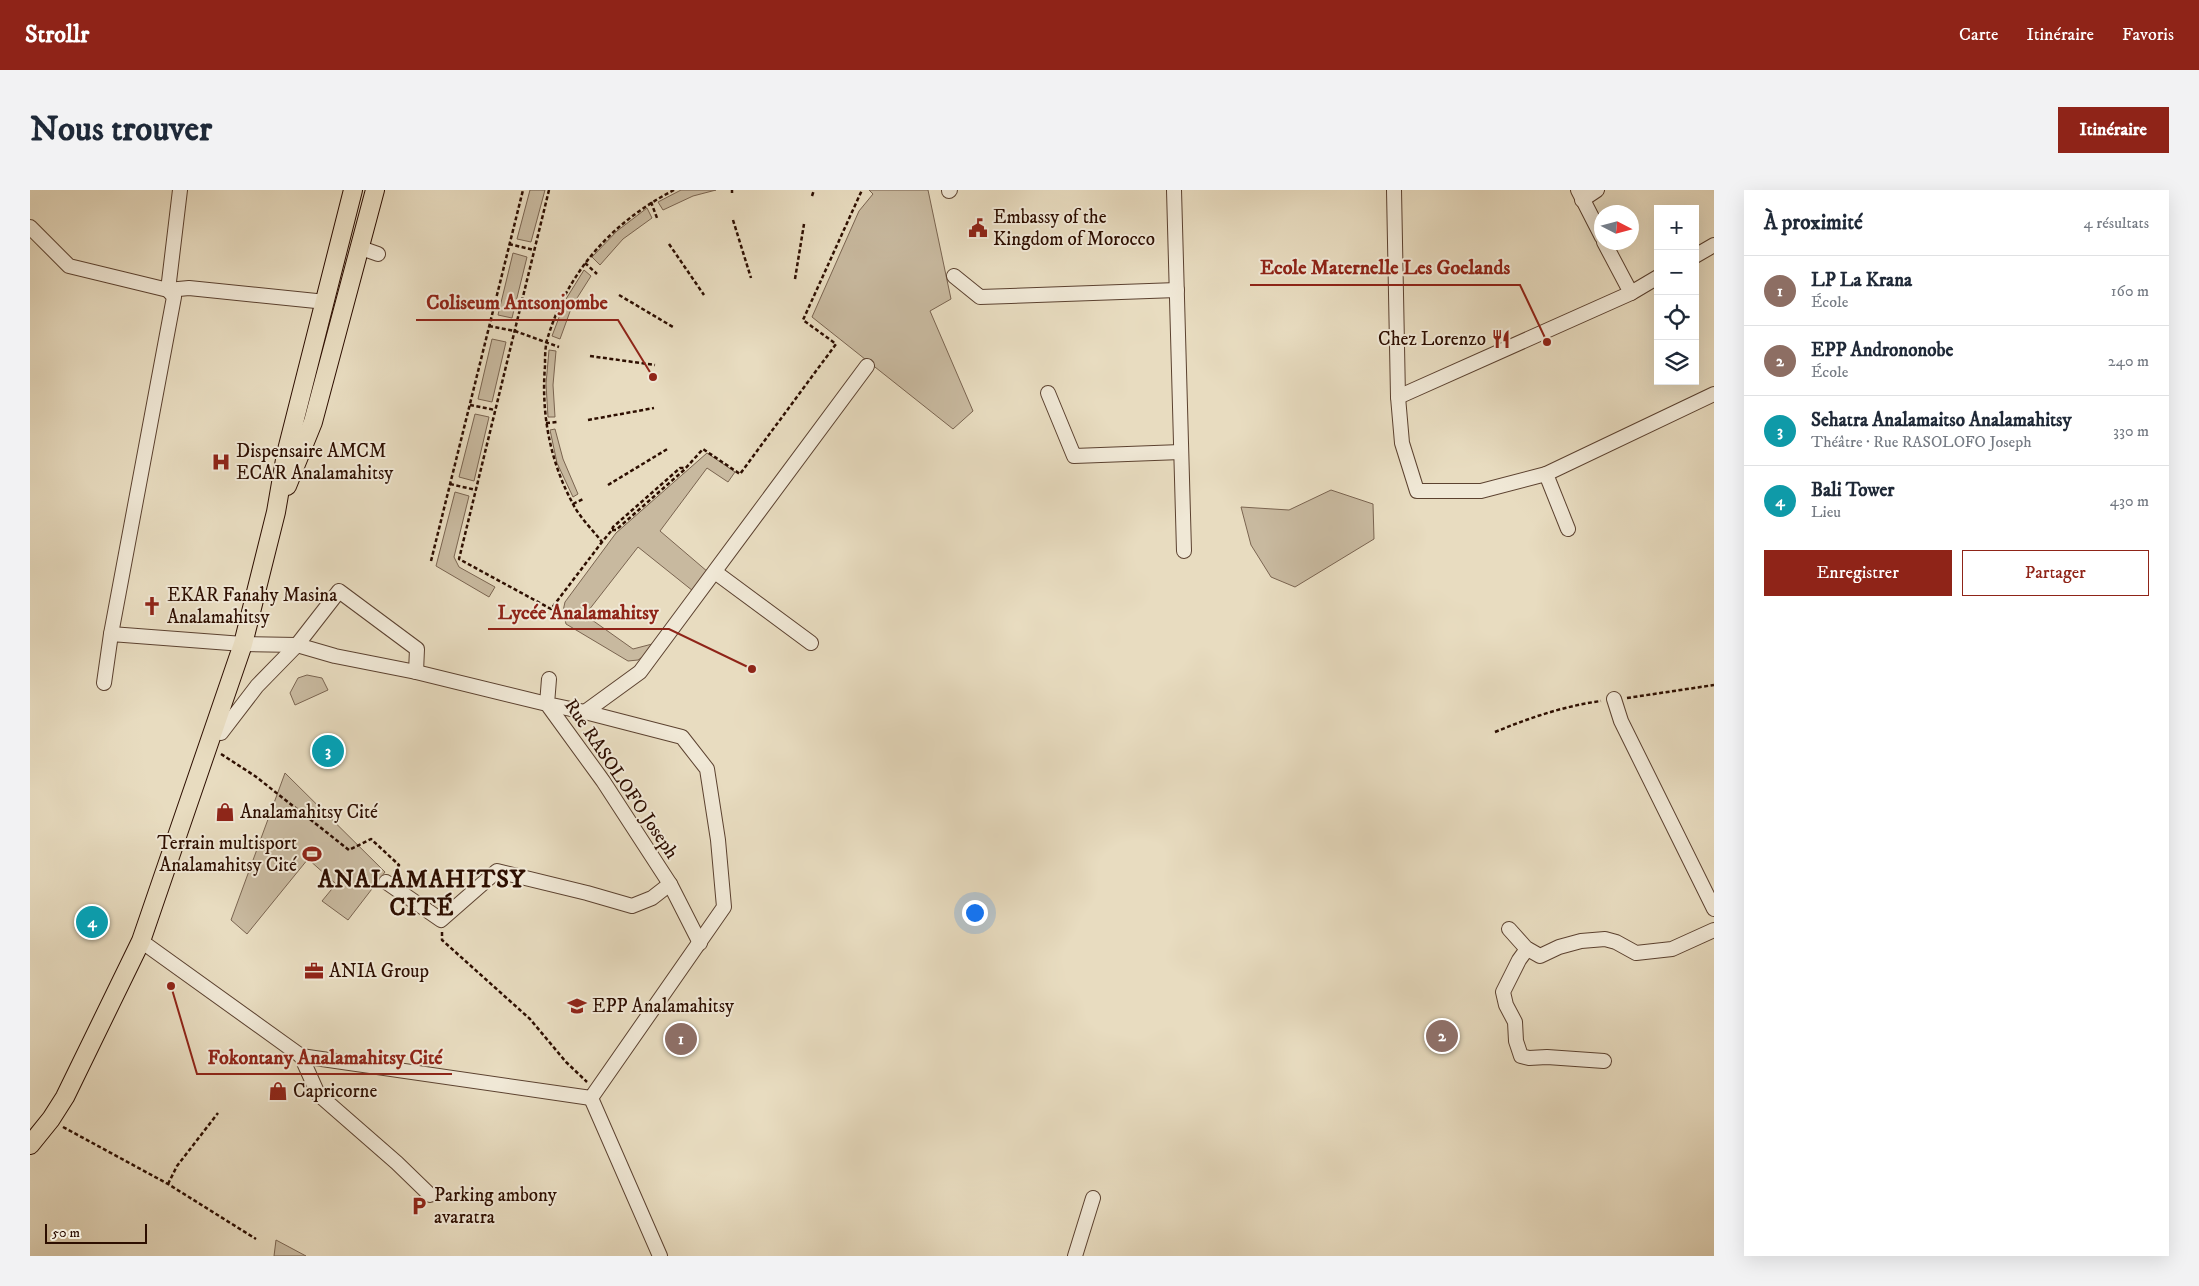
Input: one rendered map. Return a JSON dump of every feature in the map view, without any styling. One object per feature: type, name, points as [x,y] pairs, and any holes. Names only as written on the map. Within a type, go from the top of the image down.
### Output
[{"type":"main road","points":[[30,1145],[51,1120],[65,1097],[141,942],[211,737],[242,644],[276,512],[286,454],[353,190]]},
{"type":"main road","points":[[276,512],[313,422],[375,190]]},
{"type":"street","points":[[168,290],[180,190]]},
{"type":"street","points":[[1174,190],[1184,551]]},
{"type":"street","points":[[1394,190],[1398,397],[1402,443],[1417,491],[1481,492],[1546,474],[1714,394]]},
{"type":"street","points":[[1594,222],[1580,195],[1596,190]]},
{"type":"street","points":[[30,227],[69,266],[168,290],[189,288],[326,302]]},
{"type":"street","points":[[1699,254],[1714,245]]},
{"type":"street","points":[[361,248],[378,254]]},
{"type":"street","points":[[1608,250],[1631,293]]},
{"type":"street","points":[[954,276],[980,297],[1177,290]]},
{"type":"street","points":[[1398,397],[1631,293],[1654,279]]},
{"type":"street","points":[[104,683],[111,634],[174,296],[168,290]]},
{"type":"street","points":[[585,712],[640,672],[868,366]]},
{"type":"street","points":[[1048,392],[1074,456],[1182,452]]},
{"type":"street","points":[[1546,474],[1568,529]]},
{"type":"street","points":[[714,572],[811,643]]},
{"type":"street","points":[[211,737],[221,732],[257,686],[298,645],[339,591],[418,649],[416,672]]},
{"type":"street","name":"Rue RASOLOFO Joseph","points":[[111,634],[242,644],[298,645],[335,656],[416,672],[547,704],[603,781],[670,884],[700,944]]},
{"type":"street","points":[[549,679],[547,704],[682,737],[707,769],[718,840],[724,907],[594,1094]]},
{"type":"street","points":[[1614,699],[1621,721],[1714,909]]},
{"type":"street","points":[[386,882],[441,920],[497,871],[587,892],[632,906],[652,898],[670,884]]},
{"type":"street","points":[[1509,929],[1527,949],[1540,956],[1559,947],[1574,943],[1605,939],[1616,942],[1636,953],[1672,949],[1714,930]]},
{"type":"street","points":[[141,942],[301,1056],[594,1094]]},
{"type":"street","points":[[1527,949],[1519,960],[1503,992],[1506,1005],[1515,1022],[1516,1041],[1520,1056],[1604,1061]]},
{"type":"street","points":[[301,1056],[318,1094],[397,1163],[430,1195]]},
{"type":"street","points":[[594,1094],[660,1256]]},
{"type":"street","points":[[1075,1256],[1093,1198]]},
{"type":"path","points":[[431,561],[523,190]]},
{"type":"path","points":[[549,190],[459,559],[551,609],[613,527],[680,468],[684,468],[703,449],[740,474],[836,344],[803,320],[862,190]]},
{"type":"path","points":[[602,542],[573,504],[556,467],[546,423],[543,382],[547,341],[562,301],[585,262],[614,229],[651,202],[674,190]]},
{"type":"path","points":[[812,196],[814,190]]},
{"type":"path","points":[[651,202],[658,218]]},
{"type":"path","points":[[733,220],[751,278]]},
{"type":"path","points":[[795,279],[804,224]]},
{"type":"path","points":[[509,244],[534,250]]},
{"type":"path","points":[[669,244],[704,296]]},
{"type":"path","points":[[585,262],[597,274]]},
{"type":"path","points":[[619,295],[673,327]]},
{"type":"path","points":[[489,326],[515,331],[560,346]]},
{"type":"path","points":[[590,356],[655,366]]},
{"type":"path","points":[[470,405],[495,410]]},
{"type":"path","points":[[588,420],[654,408]]},
{"type":"path","points":[[546,423],[557,422]]},
{"type":"path","points":[[608,485],[669,448]]},
{"type":"path","points":[[450,484],[476,490]]},
{"type":"path","points":[[573,504],[583,499]]},
{"type":"path","points":[[211,737],[255,776],[348,850],[371,839],[399,865],[386,882]]},
{"type":"path","points":[[441,920],[442,940],[530,1019],[594,1094]]},
{"type":"path","points":[[168,1184],[177,1166],[218,1113]]},
{"type":"path","points":[[51,1120],[168,1184],[256,1239]]},
{"type":"shaded area","points":[[530,190],[545,190],[531,242],[517,239]]},
{"type":"shaded area","points":[[681,190],[716,190],[693,196],[663,210],[658,202]]},
{"type":"shaded area","points":[[869,190],[928,190],[951,299],[930,311],[973,411],[953,429],[812,317],[859,211],[873,194]]},
{"type":"shaded area","points":[[647,208],[652,218],[623,239],[600,265],[592,257],[617,231]]},
{"type":"shaded area","points":[[513,253],[527,257],[512,318],[498,315]]},
{"type":"shaded area","points":[[584,270],[591,276],[572,306],[560,339],[552,336],[566,299]]},
{"type":"shaded area","points":[[492,339],[506,342],[492,402],[478,399]]},
{"type":"shaded area","points":[[549,350],[556,351],[553,385],[555,417],[548,417],[546,384]]},
{"type":"shaded area","points":[[475,414],[489,417],[474,481],[459,477]]},
{"type":"shaded area","points":[[555,429],[563,459],[578,494],[573,497],[557,463],[550,430]]},
{"type":"shaded area","points":[[707,453],[735,472],[728,482],[707,468],[660,531],[708,572],[693,591],[638,547],[585,615],[633,649],[656,643],[654,649],[638,660],[628,661],[566,624],[563,611],[565,602],[616,533]]},
{"type":"shaded area","points":[[1331,490],[1373,504],[1374,539],[1295,587],[1271,577],[1251,545],[1241,507],[1289,510]]},
{"type":"shaded area","points":[[455,492],[469,496],[454,557],[459,567],[495,587],[489,597],[436,566]]},
{"type":"shaded area","points":[[307,675],[322,678],[328,690],[295,705],[290,693],[298,678]]},
{"type":"shaded area","name":"Terrain multisport Analamahitsy Cité","points":[[285,773],[385,872],[348,920],[322,901],[336,884],[308,859],[247,934],[231,920]]},
{"type":"shaded area","points":[[276,1240],[306,1256],[274,1256]]},
{"type":"place","name":"Embassy of the Kingdom of Morocco","points":[[978,228]]},
{"type":"place","name":"Chez Lorenzo","points":[[1501,339]]},
{"type":"place","name":"Ecole Maternelle Les Goelands","points":[[1547,342]]},
{"type":"place","name":"Coliseum Antsonjombe","points":[[653,377]]},
{"type":"place","name":"Dispensaire AMCM ECAR Analamahitsy","points":[[221,462]]},
{"type":"place","name":"EKAR Fanahy Masina Analamahitsy","points":[[152,606]]},
{"type":"place","name":"Lycée Analamahitsy","points":[[752,669]]},
{"type":"place","name":"Sehatra Analamaitso Analamahitsy","points":[[328,751]]},
{"type":"place","name":"Analamahitsy Cité","points":[[225,812]]},
{"type":"place","name":"Terrain multisport Analamahitsy Cité","points":[[312,854]]},
{"type":"place","name":"Bali Tower","points":[[92,922]]},
{"type":"place","name":"ANIA Group","points":[[314,971]]},
{"type":"place","name":"Fokontany Analamahitsy Cité","points":[[171,986]]},
{"type":"place","name":"EPP Analamahitsy","points":[[577,1006]]},
{"type":"place","name":"EPP Andrononobe","points":[[1442,1036]]},
{"type":"place","name":"LP La Krana","points":[[681,1039]]},
{"type":"place","name":"Capricorne","points":[[278,1091]]},
{"type":"place","name":"Parking ambony avaratra","points":[[419,1206]]},
{"type":"district","name":"ANALAMAHITSY CITÉ","points":[[422,894]]}]
